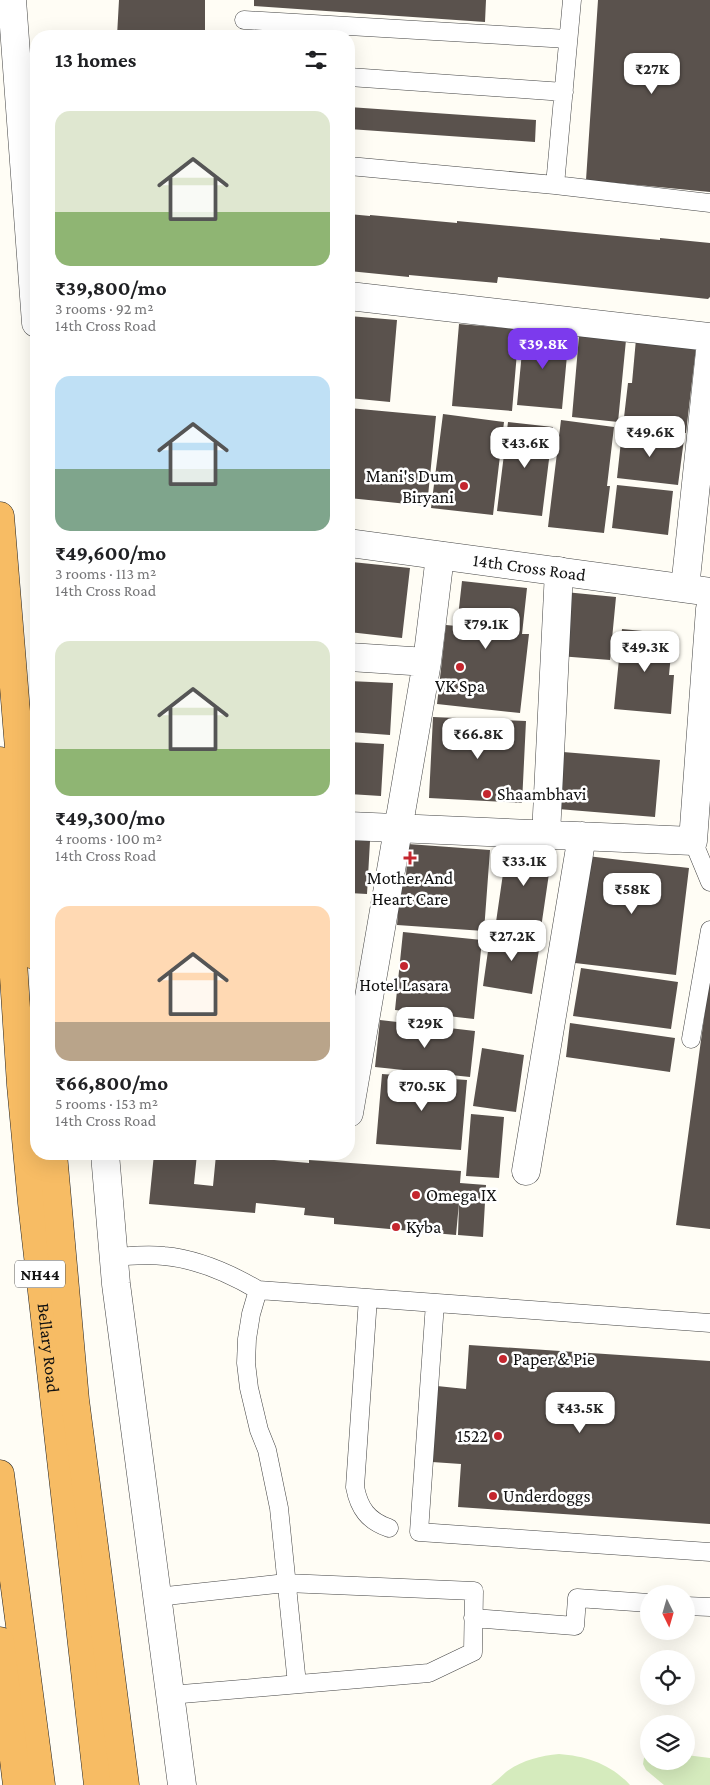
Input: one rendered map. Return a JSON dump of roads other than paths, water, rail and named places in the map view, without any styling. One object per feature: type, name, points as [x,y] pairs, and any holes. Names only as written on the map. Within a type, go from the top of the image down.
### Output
[{"type":"highway","points":[[0,516],[30,883]]},
{"type":"highway","name":"Bellary Road","points":[[0,760],[25,1134],[98,1785]]},
{"type":"highway","name":"Bellary Road","points":[[54,1160],[75,1400],[125,1785]]},
{"type":"highway","points":[[0,1474],[41,1785]]},
{"type":"highway","points":[[0,1641],[17,1785]]},
{"type":"street","points":[[12,0],[30,242]]},
{"type":"street","points":[[355,297],[710,337]]},
{"type":"street","points":[[698,590],[710,351]]},
{"type":"street","name":"14th Cross Road","points":[[355,544],[698,590]]},
{"type":"street","points":[[355,1043],[360,985],[398,829],[427,662],[440,556]]},
{"type":"street","points":[[546,835],[559,571]]},
{"type":"street","points":[[355,826],[693,841],[710,609]]},
{"type":"street","points":[[355,657],[427,662]]},
{"type":"street","points":[[526,1172],[582,836]]},
{"type":"street","points":[[106,1160],[116,1284],[182,1785]]},
{"type":"lane","points":[[555,184],[572,0]]},
{"type":"lane","points":[[244,20],[568,39]]},
{"type":"lane","points":[[355,77],[564,92]]},
{"type":"lane","points":[[355,167],[555,184],[710,204]]},
{"type":"lane","points":[[693,841],[710,882]]},
{"type":"lane","points":[[691,1039],[710,930]]},
{"type":"lane","points":[[114,1257],[164,1256],[190,1260],[236,1277],[258,1290],[710,1323]]},
{"type":"lane","points":[[258,1290],[247,1338],[248,1388],[259,1430],[268,1450],[274,1479],[284,1546],[297,1684]]},
{"type":"lane","points":[[368,1298],[355,1487],[358,1500],[364,1512],[371,1519],[389,1528]]},
{"type":"lane","points":[[435,1303],[419,1532],[710,1552]]},
{"type":"lane","points":[[157,1597],[286,1583],[474,1591],[472,1652],[429,1674],[170,1694]]},
{"type":"lane","points":[[473,1618],[575,1626],[577,1598],[640,1602]]},
{"type":"lane","points":[[695,1606],[710,1607]]},
{"type":"place","name":"Mani's Dum Biryani","points":[[464,486]]},
{"type":"place","name":"VK Spa","points":[[460,667]]},
{"type":"place","name":"Shaambhavi","points":[[487,794]]},
{"type":"place","name":"Mother And Heart Care","points":[[410,858]]},
{"type":"place","name":"Hotel Lasara","points":[[404,966]]},
{"type":"place","name":"Omega IX","points":[[416,1195]]},
{"type":"place","name":"Kyba","points":[[396,1227]]},
{"type":"place","name":"Paper & Pie","points":[[503,1359]]},
{"type":"place","name":"1522","points":[[498,1436]]},
{"type":"place","name":"Underdoggs","points":[[493,1496]]}]
